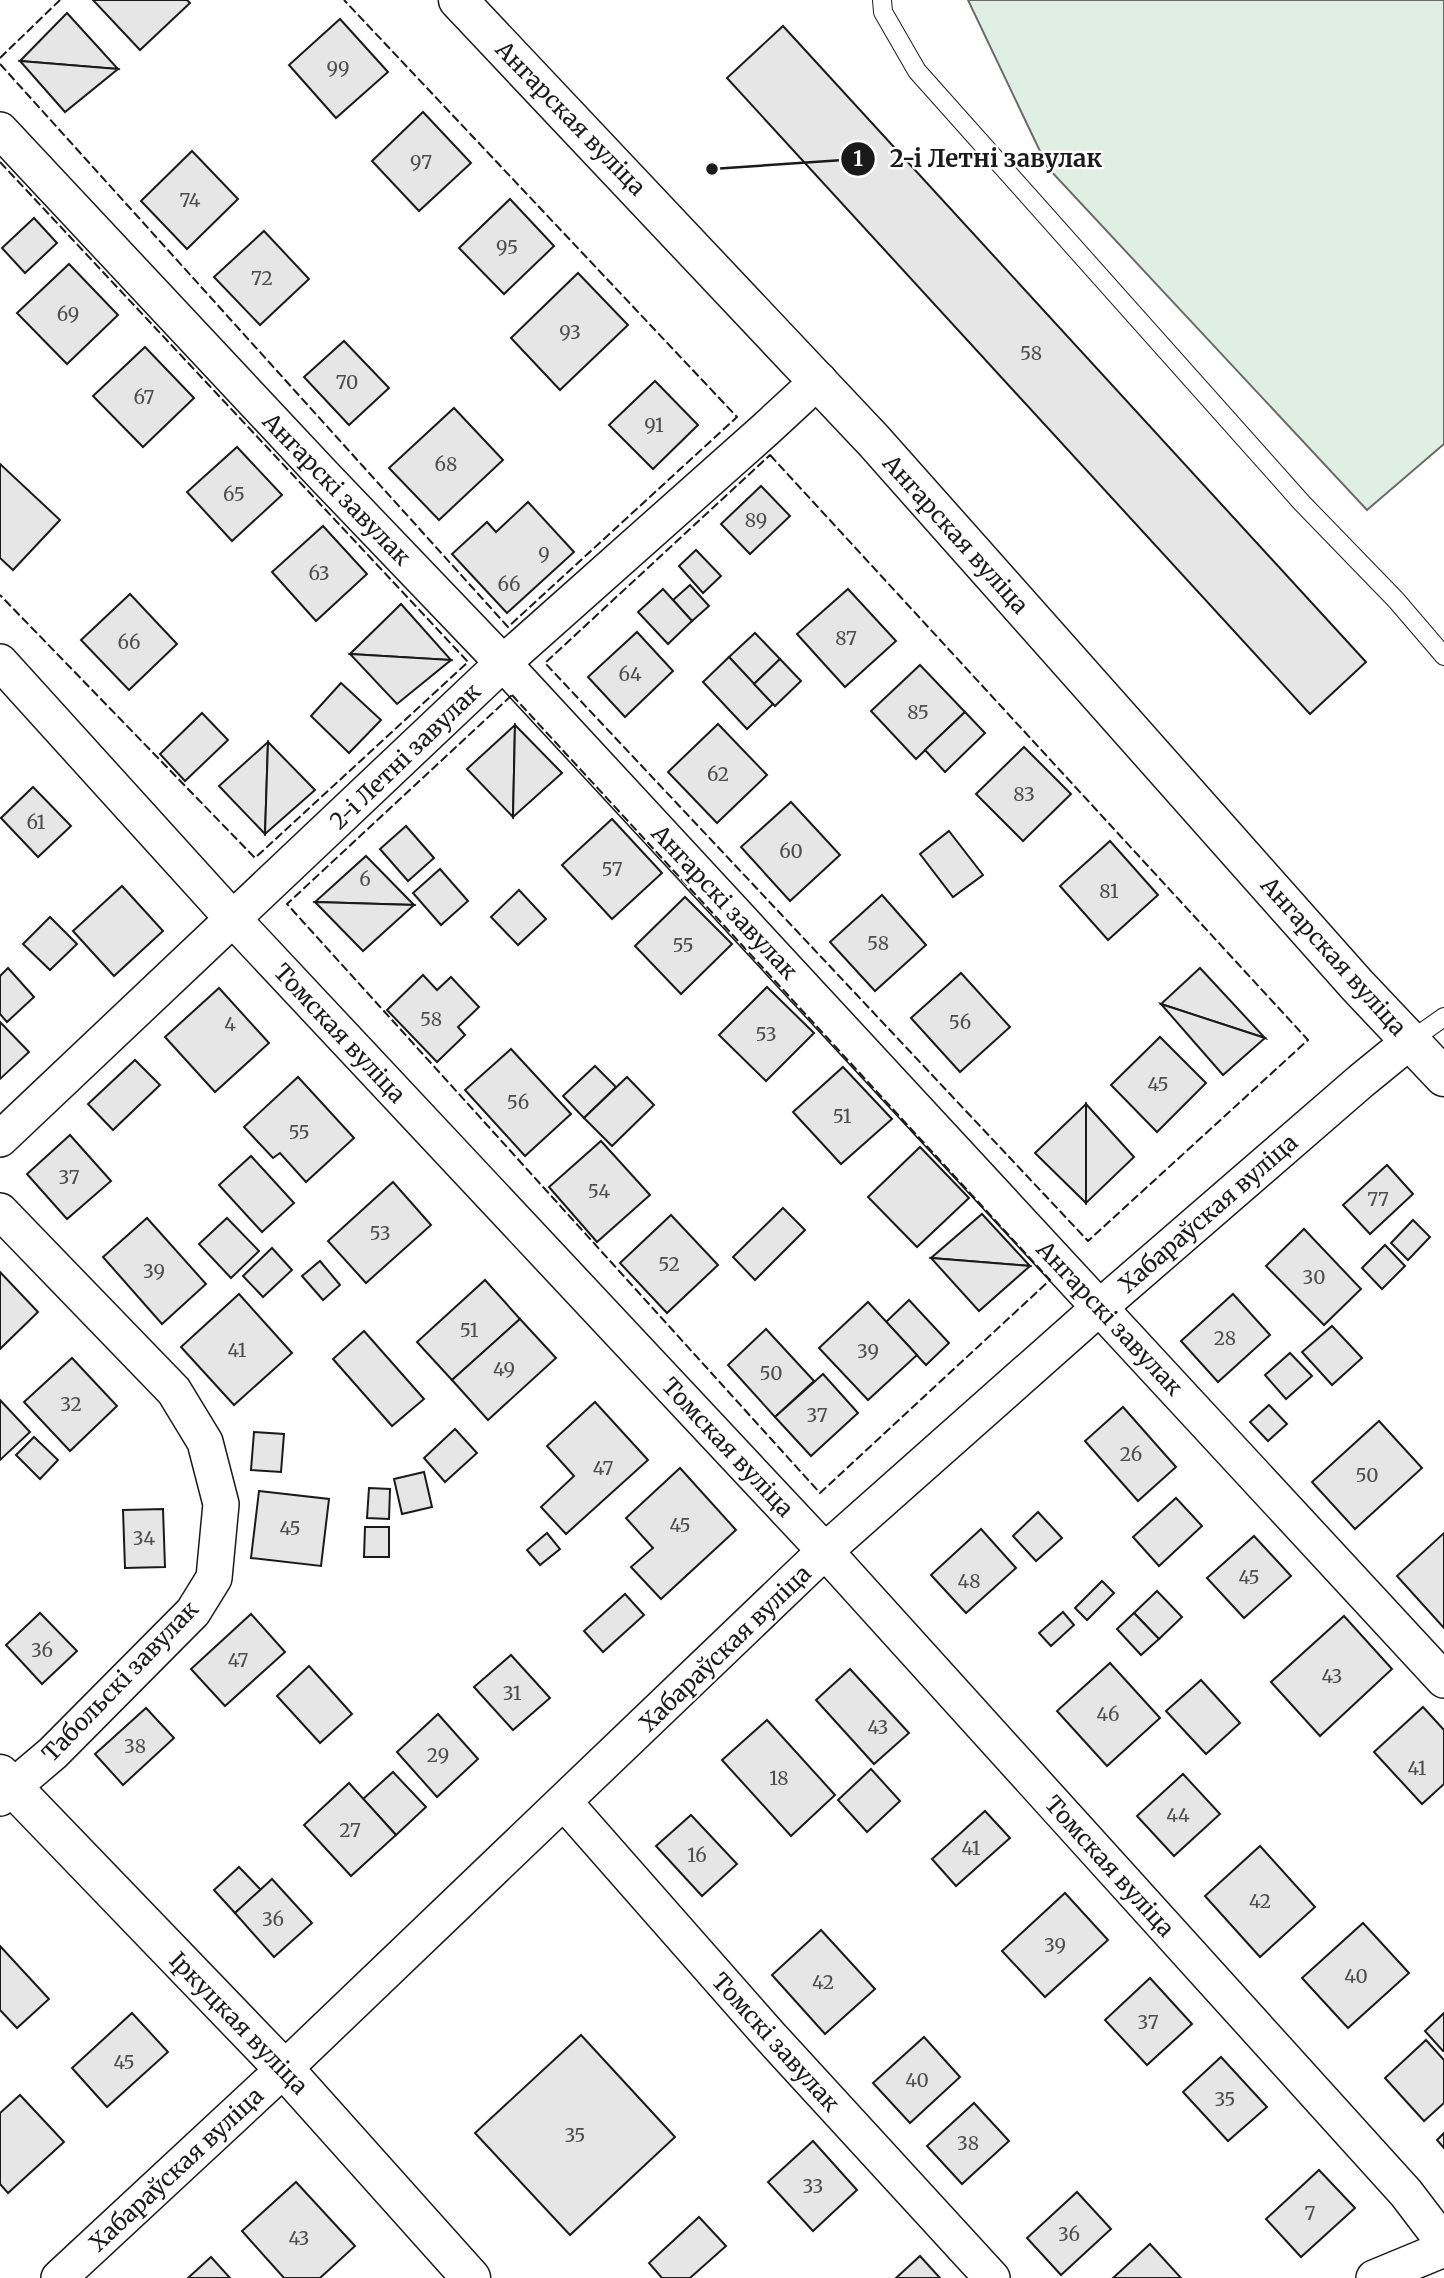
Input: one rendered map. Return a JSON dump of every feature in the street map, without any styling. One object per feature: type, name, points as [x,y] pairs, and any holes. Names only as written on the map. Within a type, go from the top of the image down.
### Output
[{"type":"main road","name":"Ангарская вуліца","points":[[458,0],[818,380],[1357,985],[1444,1077]]},
{"type":"main road","name":"Іркуцкая вуліца","points":[[4,1786],[284,2069],[471,2278]]},
{"type":"street","name":"Ангарскі завулак","points":[[0,130],[503,663],[1444,1680]]},
{"type":"street","name":"2-і Летні завулак","points":[[0,1139],[503,663],[818,380]]},
{"type":"street","name":"Томская вуліца","points":[[0,662],[233,919],[825,1551],[1406,2193],[1444,2243]]},
{"type":"street","name":"Хабараўская вуліца","points":[[59,2278],[284,2069],[825,1551],[1100,1307],[1410,1041]]},
{"type":"street","name":"Табольскі завулак","points":[[0,1211],[174,1391],[205,1442],[221,1504],[214,1578],[194,1612],[52,1753],[4,1786]]},
{"type":"street","name":"Томскі завулак","points":[[564,1802],[770,2036],[992,2278]]},
{"type":"street","points":[[1374,2278],[1444,2249]]},
{"type":"lane","points":[[882,0],[883,12],[917,71],[1302,503],[1396,600],[1444,656]]},
{"type":"lane","points":[[1410,1041],[1444,1017]]},
{"type":"green space","points":[[968,0],[1444,0],[1444,444],[1367,510],[1048,168]]},
{"type":"building","points":[[93,0],[187,0],[190,3],[140,50]]},
{"type":"building","points":[[67,13],[118,69],[20,61]]},
{"type":"building","points":[[340,19],[388,72],[336,118],[289,65]]},
{"type":"building","points":[[783,26],[1366,662],[1310,714],[727,78]]},
{"type":"building","points":[[20,61],[118,69],[65,112]]},
{"type":"building","points":[[423,112],[471,163],[419,211],[372,161]]},
{"type":"building","points":[[192,151],[238,199],[187,249],[141,201]]},
{"type":"building","points":[[510,199],[554,246],[504,294],[459,248]]},
{"type":"building","points":[[34,218],[57,243],[25,273],[2,248]]},
{"type":"building","points":[[264,231],[309,279],[260,325],[214,277]]},
{"type":"building","points":[[69,264],[118,315],[67,364],[17,313]]},
{"type":"building","points":[[578,273],[628,325],[560,390],[511,338]]},
{"type":"building","points":[[344,341],[389,388],[349,425],[304,377]]},
{"type":"building","points":[[145,347],[194,398],[143,447],[93,396]]},
{"type":"building","points":[[655,381],[698,425],[653,469],[609,425]]},
{"type":"building","points":[[454,408],[503,460],[439,520],[389,468]]},
{"type":"building","points":[[237,447],[282,495],[232,541],[187,492]]},
{"type":"building","points":[[0,464],[60,520],[13,570],[0,558]]},
{"type":"building","points":[[761,486],[790,516],[750,554],[721,524]]},
{"type":"building","points":[[528,502],[574,552],[507,613],[452,554],[487,522],[496,532]]},
{"type":"building","points":[[323,526],[367,574],[316,621],[272,572]]},
{"type":"building","points":[[696,550],[721,576],[703,593],[679,566]]},
{"type":"building","points":[[690,585],[709,606],[692,621],[673,600]]},
{"type":"building","points":[[663,589],[692,621],[668,644],[638,612]]},
{"type":"building","points":[[848,589],[896,641],[845,687],[797,634]]},
{"type":"building","points":[[130,594],[177,644],[129,690],[81,640]]},
{"type":"building","points":[[401,604],[451,660],[350,654]]},
{"type":"building","points":[[637,632],[673,671],[625,717],[588,677]]},
{"type":"building","points":[[755,633],[780,659],[754,684],[729,657]]},
{"type":"building","points":[[350,654],[451,660],[397,704]]},
{"type":"building","points":[[729,657],[773,704],[747,729],[703,682]]},
{"type":"building","points":[[780,659],[801,681],[775,706],[754,684]]},
{"type":"building","points":[[920,665],[965,712],[916,759],[871,711]]},
{"type":"building","points":[[341,683],[381,720],[349,753],[311,716]]},
{"type":"building","points":[[965,712],[985,733],[945,772],[925,750]]},
{"type":"building","points":[[202,713],[228,740],[185,781],[160,754]]},
{"type":"building","points":[[718,724],[767,775],[717,823],[668,772]]},
{"type":"building","points":[[515,725],[513,817],[467,769]]},
{"type":"building","points":[[515,725],[562,773],[513,817]]},
{"type":"building","points":[[268,742],[265,834],[219,786]]},
{"type":"building","points":[[268,742],[315,790],[265,834]]},
{"type":"building","points":[[1024,747],[1071,794],[1023,841],[976,794]]},
{"type":"building","points":[[33,787],[71,826],[38,857],[1,818]]},
{"type":"building","points":[[791,802],[840,855],[790,901],[741,847]]},
{"type":"building","points":[[612,819],[662,873],[612,919],[562,865]]},
{"type":"building","points":[[406,826],[434,858],[408,881],[380,849]]},
{"type":"building","points":[[949,831],[983,875],[953,897],[920,854]]},
{"type":"building","points":[[1110,841],[1158,895],[1108,940],[1060,886]]},
{"type":"building","points":[[366,856],[414,905],[315,902]]},
{"type":"building","points":[[440,869],[468,901],[441,925],[413,893]]},
{"type":"building","points":[[122,886],[163,931],[114,976],[73,931]]},
{"type":"building","points":[[519,890],[546,919],[518,945],[491,917]]},
{"type":"building","points":[[882,895],[926,945],[875,991],[830,942]]},
{"type":"building","points":[[685,897],[732,944],[681,994],[635,946]]},
{"type":"building","points":[[315,902],[414,905],[363,951]]},
{"type":"building","points":[[50,917],[77,944],[50,970],[23,944]]},
{"type":"building","points":[[8,968],[34,997],[7,1022],[0,1014],[0,976]]},
{"type":"building","points":[[1200,968],[1265,1038],[1161,1004]]},
{"type":"building","points":[[961,973],[1010,1027],[960,1072],[911,1018]]},
{"type":"building","points":[[423,975],[437,990],[451,977],[479,1007],[458,1027],[465,1035],[437,1062],[387,1010]]},
{"type":"building","points":[[767,987],[814,1033],[766,1081],[719,1035]]},
{"type":"building","points":[[219,988],[269,1043],[215,1092],[165,1037]]},
{"type":"building","points":[[1161,1004],[1265,1038],[1223,1075]]},
{"type":"building","points":[[0,1022],[29,1052],[0,1079]]},
{"type":"building","points":[[1160,1037],[1206,1083],[1157,1132],[1111,1085]]},
{"type":"building","points":[[511,1049],[571,1114],[525,1156],[465,1090]]},
{"type":"building","points":[[135,1060],[160,1085],[113,1130],[88,1104]]},
{"type":"building","points":[[595,1066],[616,1087],[584,1118],[563,1096]]},
{"type":"building","points":[[843,1067],[892,1119],[841,1164],[793,1112]]},
{"type":"building","points":[[298,1077],[354,1138],[306,1182],[280,1153],[273,1158],[244,1127]]},
{"type":"building","points":[[627,1077],[654,1105],[612,1146],[584,1118]]},
{"type":"building","points":[[1086,1104],[1086,1203],[1035,1153]]},
{"type":"building","points":[[1086,1104],[1134,1157],[1086,1203]]},
{"type":"building","points":[[70,1135],[111,1181],[67,1219],[27,1174]]},
{"type":"building","points":[[601,1141],[650,1195],[597,1242],[549,1187]]},
{"type":"building","points":[[920,1147],[969,1198],[917,1247],[868,1197]]},
{"type":"building","points":[[251,1156],[294,1203],[262,1232],[219,1185]]},
{"type":"building","points":[[1387,1165],[1413,1194],[1370,1234],[1343,1205]]},
{"type":"building","points":[[393,1182],[431,1225],[366,1283],[328,1241]]},
{"type":"building","points":[[783,1208],[805,1230],[755,1280],[733,1257]]},
{"type":"building","points":[[982,1214],[1030,1266],[931,1258]]},
{"type":"building","points":[[671,1215],[718,1265],[667,1313],[620,1263]]},
{"type":"building","points":[[147,1218],[206,1284],[162,1324],[103,1257]]},
{"type":"building","points":[[227,1218],[259,1251],[231,1278],[199,1244]]},
{"type":"building","points":[[1413,1220],[1430,1237],[1408,1260],[1391,1243]]},
{"type":"building","points":[[1304,1229],[1361,1289],[1324,1325],[1266,1266]]},
{"type":"building","points":[[1385,1245],[1405,1266],[1382,1289],[1362,1268]]},
{"type":"building","points":[[272,1248],[292,1270],[263,1297],[243,1276]]},
{"type":"building","points":[[931,1258],[1030,1266],[979,1311]]},
{"type":"building","points":[[320,1261],[340,1285],[323,1300],[302,1276]]},
{"type":"building","points":[[0,1272],[38,1312],[0,1349]]},
{"type":"building","points":[[485,1280],[520,1319],[452,1380],[417,1342]]},
{"type":"building","points":[[239,1294],[292,1353],[234,1405],[181,1347]]},
{"type":"building","points":[[1233,1294],[1270,1335],[1218,1382],[1181,1341]]},
{"type":"building","points":[[909,1300],[949,1343],[926,1365],[886,1322]]},
{"type":"building","points":[[868,1302],[917,1355],[868,1400],[819,1348]]},
{"type":"building","points":[[520,1319],[556,1358],[488,1420],[452,1380]]},
{"type":"building","points":[[1332,1326],[1362,1358],[1332,1385],[1302,1352]]},
{"type":"building","points":[[766,1329],[814,1381],[775,1417],[728,1365]]},
{"type":"building","points":[[364,1331],[424,1399],[392,1426],[333,1359]]},
{"type":"building","points":[[1290,1353],[1312,1376],[1286,1399],[1265,1375]]},
{"type":"building","points":[[72,1358],[117,1406],[70,1451],[24,1402]]},
{"type":"building","points":[[823,1374],[858,1413],[811,1456],[775,1417]]},
{"type":"building","points":[[0,1400],[30,1432],[0,1460]]},
{"type":"building","points":[[595,1402],[648,1460],[566,1534],[541,1507],[574,1476],[547,1446]]},
{"type":"building","points":[[1269,1405],[1287,1424],[1268,1441],[1250,1422]]},
{"type":"building","points":[[1123,1407],[1176,1467],[1138,1501],[1085,1441]]},
{"type":"building","points":[[1379,1421],[1422,1468],[1355,1529],[1312,1482]]},
{"type":"building","points":[[455,1429],[477,1453],[445,1482],[424,1458]]},
{"type":"building","points":[[254,1432],[284,1434],[281,1472],[251,1470]]},
{"type":"building","points":[[34,1437],[58,1460],[40,1479],[16,1455]]},
{"type":"building","points":[[680,1468],[736,1530],[661,1599],[631,1567],[653,1548],[626,1518]]},
{"type":"building","points":[[424,1472],[432,1507],[402,1514],[394,1479]]},
{"type":"building","points":[[369,1488],[390,1489],[389,1519],[367,1518]]},
{"type":"building","points":[[259,1491],[329,1499],[321,1566],[251,1558]]},
{"type":"building","points":[[1176,1498],[1202,1526],[1159,1566],[1133,1537]]},
{"type":"building","points":[[163,1509],[165,1567],[125,1568],[123,1510]]},
{"type":"building","points":[[1038,1512],[1062,1538],[1036,1561],[1013,1536]]},
{"type":"building","points":[[365,1527],[389,1527],[389,1557],[364,1557]]},
{"type":"building","points":[[981,1529],[1016,1568],[966,1613],[931,1575]]},
{"type":"building","points":[[547,1533],[560,1549],[540,1565],[527,1550]]},
{"type":"building","points":[[1444,1533],[1444,1628],[1397,1576]]},
{"type":"building","points":[[1254,1536],[1291,1576],[1244,1618],[1207,1578]]},
{"type":"building","points":[[1102,1581],[1114,1593],[1087,1620],[1075,1608]]},
{"type":"building","points":[[1157,1591],[1182,1617],[1159,1639],[1134,1613]]},
{"type":"building","points":[[625,1594],[644,1615],[603,1652],[584,1631]]},
{"type":"building","points":[[1063,1612],[1074,1625],[1051,1646],[1039,1633]]},
{"type":"building","points":[[40,1613],[77,1651],[42,1684],[6,1645]]},
{"type":"building","points":[[1134,1613],[1159,1639],[1141,1655],[1117,1629]]},
{"type":"building","points":[[251,1614],[285,1652],[225,1706],[191,1669]]},
{"type":"building","points":[[1344,1616],[1392,1669],[1320,1736],[1271,1682]]},
{"type":"building","points":[[511,1655],[550,1698],[513,1730],[474,1687]]},
{"type":"building","points":[[1110,1663],[1160,1718],[1107,1766],[1057,1711]]},
{"type":"building","points":[[309,1666],[352,1714],[320,1743],[277,1696]]},
{"type":"building","points":[[850,1669],[909,1733],[874,1764],[816,1700]]},
{"type":"building","points":[[1201,1680],[1240,1723],[1206,1754],[1166,1711]]},
{"type":"building","points":[[1423,1707],[1444,1730],[1444,1784],[1422,1804],[1374,1752]]},
{"type":"building","points":[[146,1708],[174,1738],[123,1785],[95,1754]]},
{"type":"building","points":[[438,1714],[478,1759],[437,1797],[397,1752]]},
{"type":"building","points":[[767,1720],[835,1795],[791,1836],[722,1760]]},
{"type":"building","points":[[871,1769],[900,1801],[867,1832],[838,1800]]},
{"type":"building","points":[[393,1772],[426,1807],[396,1835],[363,1799]]},
{"type":"building","points":[[1183,1774],[1220,1814],[1174,1856],[1137,1816]]},
{"type":"building","points":[[349,1783],[396,1835],[351,1876],[304,1825]]},
{"type":"building","points":[[985,1811],[1010,1838],[956,1886],[932,1859]]},
{"type":"building","points":[[691,1815],[737,1864],[702,1896],[656,1846]]},
{"type":"building","points":[[1260,1846],[1315,1907],[1260,1957],[1205,1896]]},
{"type":"building","points":[[239,1867],[261,1890],[235,1913],[214,1890]]},
{"type":"building","points":[[272,1879],[312,1923],[274,1957],[235,1913]]},
{"type":"building","points":[[1065,1893],[1108,1940],[1045,1997],[1002,1951]]},
{"type":"building","points":[[1363,1923],[1409,1973],[1348,2028],[1302,1978]]},
{"type":"building","points":[[821,1930],[875,1989],[825,2034],[772,1975]]},
{"type":"building","points":[[0,1946],[49,1999],[17,2028],[0,2010]]},
{"type":"building","points":[[1150,1978],[1192,2024],[1147,2065],[1105,2020]]},
{"type":"building","points":[[132,2013],[168,2052],[107,2107],[72,2068]]},
{"type":"building","points":[[1444,2013],[1444,2051],[1443,2051],[1425,2031]]},
{"type":"building","points":[[581,2035],[675,2137],[570,2235],[475,2133]]},
{"type":"building","points":[[924,2037],[960,2077],[910,2123],[873,2083]]},
{"type":"building","points":[[1426,2040],[1444,2060],[1444,2103],[1424,2121],[1385,2078]]},
{"type":"building","points":[[1221,2057],[1267,2107],[1228,2141],[1183,2092]]},
{"type":"building","points":[[20,2095],[64,2142],[8,2193],[0,2184],[0,2113]]},
{"type":"building","points":[[974,2103],[1009,2141],[962,2184],[927,2146]]},
{"type":"building","points":[[1444,2133],[1444,2148],[1437,2140]]},
{"type":"building","points":[[813,2141],[857,2190],[813,2231],[768,2182]]},
{"type":"building","points":[[1319,2170],[1355,2208],[1301,2257],[1266,2219]]},
{"type":"building","points":[[296,2182],[355,2246],[320,2278],[284,2278],[242,2231]]},
{"type":"building","points":[[1077,2192],[1111,2229],[1061,2275],[1027,2238]]},
{"type":"building","points":[[699,2217],[726,2246],[690,2278],[662,2278],[649,2263]]},
{"type":"building","points":[[1150,2244],[1181,2278],[1113,2278]]},
{"type":"building","points":[[920,2256],[940,2278],[896,2278]]},
{"type":"building","points":[[211,2257],[230,2278],[188,2278]]},
{"type":"fence","points":[[0,58],[60,0]]},
{"type":"fence","points":[[0,64],[508,627],[737,417],[344,0]]},
{"type":"fence","points":[[0,162],[468,662],[255,858],[0,595]]},
{"type":"fence","points":[[770,455],[1308,1040],[1088,1241],[545,663],[770,455]]},
{"type":"fence","points":[[512,695],[1050,1280],[820,1493],[287,904],[512,695]]},
{"type":"place","name":"2-і Летні завулак","points":[[712,169]]}]
